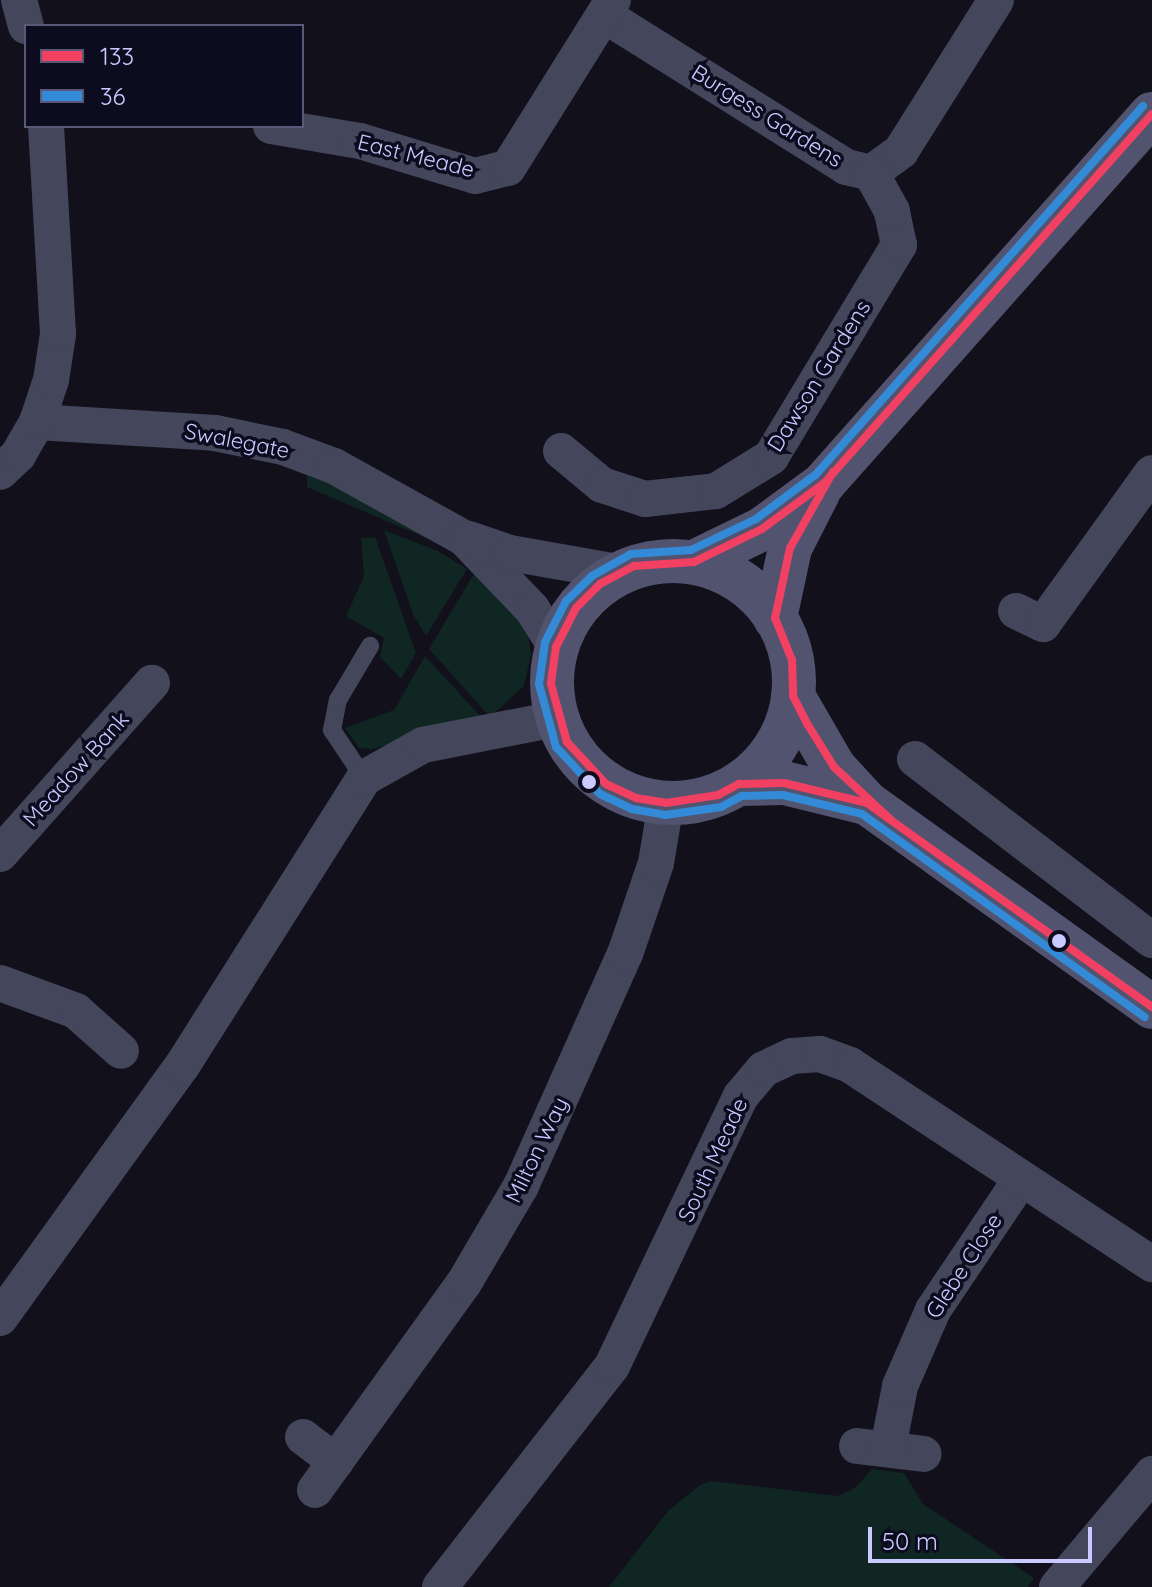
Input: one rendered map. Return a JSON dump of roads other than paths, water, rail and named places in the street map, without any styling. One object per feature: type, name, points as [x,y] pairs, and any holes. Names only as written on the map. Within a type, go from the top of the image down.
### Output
[{"type":"main road","points":[[694,562],[762,529],[823,484],[1152,114]]},
{"type":"main road","points":[[775,618],[790,548],[823,484]]},
{"type":"main road","points":[[665,560],[694,562],[742,582],[775,618],[792,660],[793,696],[775,747],[739,784],[718,795],[666,803],[636,798],[606,784],[582,764],[556,719],[551,684],[556,647],[576,608],[600,584],[623,573],[665,560]]},
{"type":"main road","points":[[793,696],[834,767],[867,803],[1152,1007]]},
{"type":"main road","points":[[739,784],[784,783],[867,803]]},
{"type":"street","points":[[19,0],[25,24]]},
{"type":"street","name":"Burgess Gardens","points":[[609,8],[846,167],[871,173],[901,151],[996,0]]},
{"type":"street","name":"East Meade","points":[[283,128],[360,141],[475,176],[508,168],[609,8]]},
{"type":"street","points":[[0,472],[18,455],[37,422],[51,380],[58,334],[46,128]]},
{"type":"street","name":"Dawson Gardens","points":[[561,451],[602,485],[645,499],[716,491],[771,457],[899,245],[892,211],[871,173]]},
{"type":"street","name":"Swalegate","points":[[37,422],[201,432],[283,447],[384,490],[464,538],[510,553],[623,573]]},
{"type":"street","points":[[1016,611],[1043,624],[1152,473]]},
{"type":"street","name":"Swalegate","points":[[464,538],[532,609],[556,647]]},
{"type":"street","name":"Meadow Bank","points":[[0,854],[152,683]]},
{"type":"street","points":[[0,1318],[182,1066],[364,778],[423,745],[556,719]]},
{"type":"street","points":[[915,759],[1151,938],[1116,981]]},
{"type":"street","name":"Milton Way","points":[[303,1437],[326,1476],[464,1283],[521,1186],[625,954],[656,863],[666,803]]},
{"type":"street","points":[[0,983],[76,1011],[121,1051]]},
{"type":"street","name":"South Meade","points":[[440,1587],[612,1366],[741,1096],[764,1069],[792,1056],[820,1054],[850,1065],[1152,1264]]},
{"type":"street","name":"Glebe Close","points":[[924,1454],[873,1447],[933,1310],[1021,1179]]},
{"type":"street","points":[[1057,1587],[1152,1474]]},
{"type":"lane","points":[[364,778],[332,730],[338,700],[370,646]]}]
